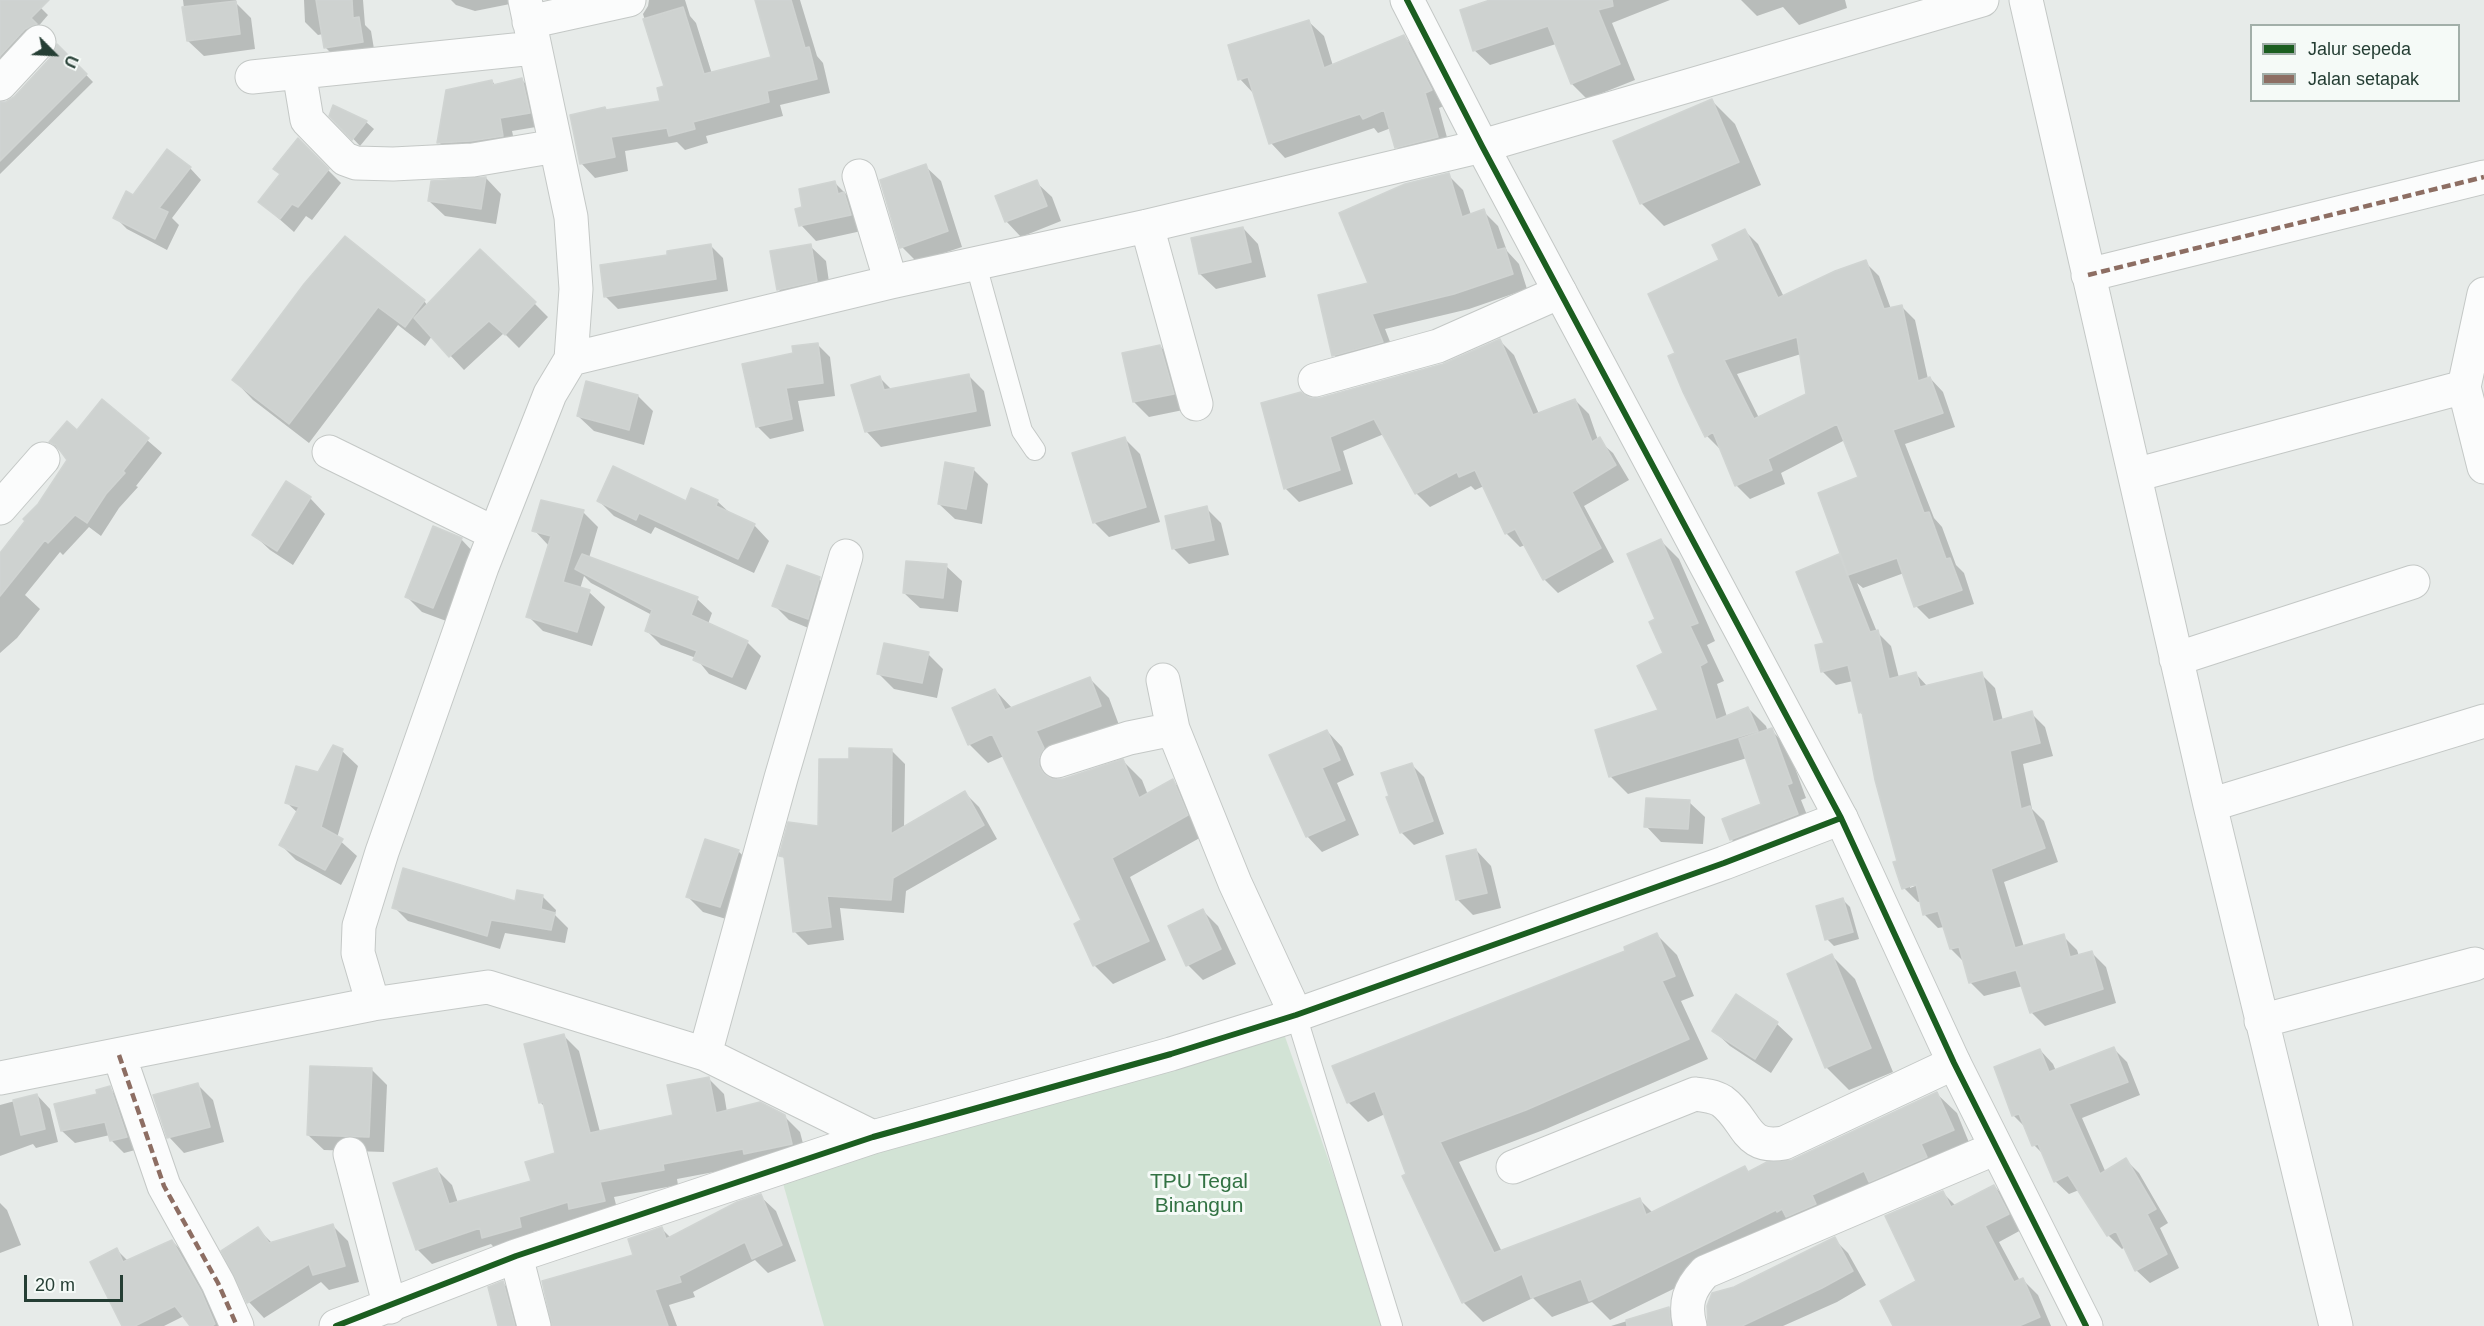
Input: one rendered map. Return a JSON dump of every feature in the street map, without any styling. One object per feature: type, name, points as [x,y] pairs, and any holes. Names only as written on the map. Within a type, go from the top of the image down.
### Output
[{"type":"street","points":[[252,77],[299,72],[629,0]]},
{"type":"street","points":[[1407,0],[1482,146],[1841,818],[1954,1063],[2086,1326]]},
{"type":"street","points":[[571,359],[891,282],[1147,226],[1482,146],[1982,0]]},
{"type":"street","points":[[2026,0],[2210,805],[2336,1326]]},
{"type":"street","points":[[373,1004],[358,953],[359,926],[382,852],[494,532],[550,394],[571,359],[575,277],[571,217],[529,23]]},
{"type":"street","points":[[0,84],[39,42]]},
{"type":"street","points":[[299,72],[307,120],[345,159],[351,161],[393,164],[473,160],[556,146]]},
{"type":"street","points":[[859,176],[891,282]]},
{"type":"street","points":[[2088,275],[2484,177]]},
{"type":"street","points":[[1147,226],[1196,404]]},
{"type":"street","points":[[1315,380],[1438,346],[1560,292]]},
{"type":"street","points":[[2484,294],[2464,387],[2484,466]]},
{"type":"street","points":[[2135,475],[2464,387]]},
{"type":"street","points":[[329,452],[494,532]]},
{"type":"street","points":[[0,508],[43,459]]},
{"type":"street","points":[[705,1054],[781,778],[846,556]]},
{"type":"street","points":[[2176,659],[2413,582]]},
{"type":"street","points":[[1162,680],[1173,729],[1235,883],[1296,1014]]},
{"type":"street","points":[[2210,805],[2484,721]]},
{"type":"street","points":[[1057,761],[1129,738],[1173,729]]},
{"type":"street","points":[[336,1326],[390,1307],[516,1256],[873,1137],[1171,1054],[1296,1014],[1724,864],[1841,818]]},
{"type":"street","points":[[2261,1021],[2475,964]]},
{"type":"street","points":[[0,1078],[373,1004],[488,987],[705,1054],[873,1137]]},
{"type":"street","points":[[119,1054],[164,1186],[218,1283],[237,1326]]},
{"type":"street","points":[[1513,1167],[1695,1094],[1710,1096],[1723,1102],[1757,1142],[1770,1146],[1784,1143],[1954,1063]]},
{"type":"street","points":[[1690,1326],[1686,1303],[1692,1285],[1705,1272],[1996,1148]]},
{"type":"street","points":[[350,1154],[390,1307]]},
{"type":"street","points":[[516,1256],[534,1326]]},
{"type":"lane","points":[[976,264],[1022,431],[1035,450]]},
{"type":"lane","points":[[1296,1014],[1392,1326]]},
{"type":"green space","name":"TPU Tegal Binangun","points":[[1283,1031],[1387,1326],[824,1326],[782,1180]]},
{"type":"building","points":[[0,0],[49,0],[31,18],[37,24],[25,29],[0,56]]},
{"type":"building","points":[[316,0],[352,0],[353,18],[359,17],[363,42],[324,48]]},
{"type":"building","points":[[755,0],[791,0],[805,48],[809,47],[817,79],[767,91],[769,102],[693,122],[695,129],[669,136],[667,128],[611,137],[615,157],[580,164],[570,115],[605,107],[606,110],[660,101],[657,88],[664,86],[643,19],[683,7],[704,74],[771,57]]},
{"type":"building","points":[[1490,0],[1612,0],[1613,6],[1598,10],[1620,64],[1571,84],[1548,26],[1473,51],[1460,10]]},
{"type":"building","points":[[236,1],[240,34],[187,41],[182,7]]},
{"type":"building","points":[[1309,20],[1324,68],[1404,35],[1432,90],[1425,93],[1438,137],[1395,148],[1384,110],[1363,119],[1360,114],[1269,144],[1248,77],[1238,80],[1228,45]]},
{"type":"building","points":[[57,44],[87,74],[0,161],[0,102],[6,102],[14,97],[53,55]]},
{"type":"building","points":[[522,78],[530,113],[500,118],[503,136],[437,143],[446,90],[492,80],[493,85]]},
{"type":"building","points":[[1712,99],[1739,162],[1640,204],[1613,141]]},
{"type":"building","points":[[333,105],[367,121],[352,140],[329,116]]},
{"type":"building","points":[[298,138],[329,169],[298,207],[292,204],[280,219],[258,202],[280,174],[273,169]]},
{"type":"building","points":[[167,149],[191,167],[159,208],[168,212],[155,239],[113,218],[126,191],[133,195]]},
{"type":"building","points":[[926,164],[948,231],[900,248],[880,180]]},
{"type":"building","points":[[1449,173],[1462,217],[1484,209],[1497,250],[1505,248],[1513,274],[1454,294],[1372,314],[1383,342],[1332,356],[1318,295],[1368,283],[1339,213],[1405,184]]},
{"type":"building","points":[[486,177],[481,209],[428,201],[431,181]]},
{"type":"building","points":[[1037,180],[1047,206],[1005,222],[995,196]]},
{"type":"building","points":[[835,181],[838,194],[844,192],[851,215],[799,226],[795,209],[802,207],[799,189]]},
{"type":"building","points":[[1243,227],[1251,262],[1199,274],[1191,238]]},
{"type":"building","points":[[1745,229],[1778,298],[1835,271],[1866,260],[1884,309],[1902,305],[1918,381],[1930,377],[1943,413],[1893,430],[1924,513],[1929,512],[1946,559],[1950,558],[1962,590],[1914,607],[1897,558],[1848,575],[1818,493],[1858,477],[1837,424],[1768,459],[1772,470],[1735,486],[1713,432],[1705,437],[1683,392],[1668,356],[1675,353],[1648,294],[1719,260],[1712,245]],"holes":[[[1797,337],[1806,394],[1754,419],[1724,360]]]},
{"type":"building","points":[[345,236],[425,300],[405,327],[378,307],[289,424],[232,380],[304,284]]},
{"type":"building","points":[[711,244],[716,279],[604,297],[600,265],[667,255],[667,251]]},
{"type":"building","points":[[811,244],[817,281],[777,290],[770,251]]},
{"type":"building","points":[[480,249],[536,302],[505,335],[489,321],[449,357],[414,318]]},
{"type":"building","points":[[1500,339],[1533,415],[1575,399],[1592,442],[1600,437],[1616,465],[1572,492],[1601,548],[1543,580],[1515,529],[1505,534],[1475,470],[1459,477],[1457,472],[1415,494],[1374,419],[1330,437],[1340,470],[1284,489],[1261,403],[1301,392],[1310,398],[1320,398],[1443,364]]},
{"type":"building","points":[[818,343],[823,383],[786,388],[792,419],[756,427],[742,364],[793,353],[792,346]]},
{"type":"building","points":[[1160,345],[1174,394],[1133,402],[1122,353]]},
{"type":"building","points":[[969,374],[976,411],[865,432],[851,385],[880,376],[884,390]]},
{"type":"building","points":[[586,381],[638,395],[629,430],[577,416]]},
{"type":"building","points":[[102,399],[149,438],[87,523],[75,515],[48,543],[45,540],[0,596],[0,553],[25,521],[23,519],[38,504],[67,460],[56,445],[49,442],[67,421],[77,430]]},
{"type":"building","points":[[1125,437],[1146,507],[1093,523],[1072,453]]},
{"type":"building","points":[[945,462],[974,468],[966,509],[938,504]]},
{"type":"building","points":[[613,466],[686,501],[691,488],[718,500],[716,506],[755,524],[738,559],[639,513],[636,520],[597,501]]},
{"type":"building","points":[[286,481],[311,497],[277,551],[252,535]]},
{"type":"building","points":[[541,500],[584,510],[563,582],[590,590],[577,632],[526,617],[551,536],[532,531]]},
{"type":"building","points":[[1207,506],[1214,540],[1172,549],[1165,516]]},
{"type":"building","points":[[433,526],[462,538],[433,608],[405,597]]},
{"type":"building","points":[[1661,539],[1698,623],[1690,626],[1707,662],[1700,666],[1716,720],[1748,707],[1758,731],[1609,777],[1595,730],[1658,710],[1637,666],[1663,653],[1649,622],[1655,619],[1627,554]]},
{"type":"building","points":[[582,554],[698,597],[691,615],[748,641],[732,677],[693,660],[697,651],[645,631],[652,610],[575,569]]},
{"type":"building","points":[[1839,554],[1870,632],[1878,630],[1889,679],[1916,672],[1920,687],[1982,672],[1993,722],[2032,711],[2040,743],[2010,751],[2021,809],[2030,806],[2045,848],[1991,869],[2015,948],[2064,934],[2070,957],[2092,951],[2103,989],[2030,1013],[2016,970],[1969,983],[1959,947],[1950,949],[1938,911],[1923,915],[1916,884],[1902,889],[1893,862],[1897,861],[1875,780],[1862,712],[1859,713],[1848,665],[1821,672],[1815,645],[1824,643],[1796,572]]},
{"type":"building","points":[[906,561],[947,564],[943,598],[903,593]]},
{"type":"building","points":[[787,565],[820,577],[808,619],[772,606]]},
{"type":"building","points":[[884,643],[929,652],[922,683],[877,674]]},
{"type":"building","points":[[1090,677],[1101,706],[1036,731],[1044,748],[1039,758],[1039,766],[1044,774],[1052,779],[1063,779],[1123,759],[1139,798],[1173,779],[1188,815],[1112,858],[1149,941],[1093,966],[1074,924],[1081,920],[992,734],[968,745],[952,708],[995,689],[1005,710]]},
{"type":"building","points":[[1772,728],[1792,783],[1787,785],[1798,814],[1730,840],[1722,819],[1761,804],[1739,739]]},
{"type":"building","points":[[1327,730],[1340,760],[1322,768],[1345,820],[1306,837],[1269,755]]},
{"type":"building","points":[[333,745],[343,749],[321,827],[343,839],[325,870],[279,845],[299,807],[285,803],[296,766],[318,772]]},
{"type":"building","points":[[849,748],[892,749],[891,834],[965,791],[984,825],[893,878],[891,900],[827,896],[831,927],[793,932],[784,857],[779,856],[788,822],[818,826],[819,759],[849,759]]},
{"type":"building","points":[[1412,763],[1433,821],[1400,833],[1386,797],[1389,796],[1381,773]]},
{"type":"building","points":[[1646,798],[1690,800],[1688,829],[1644,827]]},
{"type":"building","points":[[705,839],[739,850],[720,907],[686,897]]},
{"type":"building","points":[[1476,849],[1487,893],[1456,900],[1446,856]]},
{"type":"building","points":[[403,868],[515,901],[517,890],[543,895],[541,909],[555,913],[551,930],[491,920],[487,936],[392,908]]},
{"type":"building","points":[[1843,898],[1853,932],[1825,940],[1816,906]]},
{"type":"building","points":[[1203,909],[1221,949],[1186,966],[1168,926]]},
{"type":"building","points":[[1657,933],[1675,976],[1662,981],[1689,1039],[1526,1110],[1440,1142],[1494,1253],[1640,1198],[1646,1215],[1745,1166],[1748,1172],[1767,1162],[1792,1160],[1937,1092],[1954,1130],[1921,1144],[1927,1157],[1869,1182],[1864,1171],[1812,1195],[1816,1204],[1786,1217],[1782,1209],[1777,1212],[1776,1210],[1589,1301],[1581,1279],[1531,1298],[1522,1274],[1462,1303],[1402,1176],[1406,1174],[1375,1091],[1347,1103],[1332,1066],[1625,951],[1624,947]]},
{"type":"building","points":[[1832,954],[1871,1048],[1825,1068],[1787,974]]},
{"type":"building","points":[[1736,994],[1778,1022],[1755,1059],[1712,1031]]},
{"type":"building","points":[[564,1034],[590,1133],[673,1115],[667,1085],[709,1077],[716,1113],[760,1102],[785,1115],[792,1144],[744,1154],[743,1149],[663,1164],[664,1170],[600,1182],[605,1201],[569,1209],[568,1202],[519,1217],[521,1227],[482,1238],[480,1228],[416,1250],[393,1183],[437,1168],[449,1204],[531,1181],[525,1162],[555,1153],[543,1102],[539,1103],[524,1044]]},
{"type":"building","points":[[2114,1047],[2128,1082],[2069,1104],[2100,1174],[2126,1158],[2156,1209],[2147,1214],[2167,1254],[2135,1271],[2116,1231],[2107,1236],[2068,1175],[2054,1182],[2038,1144],[2032,1146],[2019,1114],[2012,1116],[1994,1067],[2040,1049],[2049,1072]]},
{"type":"building","points":[[310,1066],[372,1068],[369,1137],[307,1135]]},
{"type":"building","points":[[198,1083],[210,1127],[167,1138],[153,1095]]},
{"type":"building","points":[[110,1086],[127,1137],[110,1141],[105,1122],[61,1131],[54,1104],[97,1094],[96,1090]]},
{"type":"building","points":[[37,1094],[45,1129],[21,1135],[13,1100]]},
{"type":"building","points":[[1994,1185],[2009,1214],[1985,1226],[2014,1282],[2023,1278],[2040,1317],[2019,1326],[1893,1326],[1880,1301],[1916,1281],[1885,1216],[1943,1191],[1951,1207]]},
{"type":"building","points":[[761,1194],[782,1245],[752,1259],[745,1242],[679,1276],[681,1282],[655,1290],[668,1326],[552,1326],[542,1281],[633,1255],[628,1239],[662,1227],[666,1239],[737,1202]]},
{"type":"building","points":[[333,1224],[345,1266],[313,1275],[309,1264],[247,1303],[221,1251],[258,1227],[269,1243]]},
{"type":"building","points":[[1835,1237],[1853,1271],[1742,1326],[1708,1326],[1707,1306],[1712,1293],[1734,1287]]},
{"type":"building","points":[[172,1240],[201,1291],[215,1324],[190,1326],[175,1306],[135,1326],[122,1326],[90,1262],[117,1248],[123,1262]]},
{"type":"building","points":[[503,1281],[515,1326],[498,1326],[488,1287]]},
{"type":"building","points":[[1669,1307],[1671,1326],[1627,1326],[1626,1320]]},
{"type":"marked path","points":[[2088,275],[2484,177]]},
{"type":"marked path","points":[[119,1055],[164,1186],[218,1283],[237,1326]]},
{"type":"cycle path","points":[[1407,0],[1482,146],[1841,818],[1954,1063],[2086,1326]]},
{"type":"cycle path","points":[[336,1326],[516,1256],[873,1137],[1171,1054],[1296,1015],[1724,863],[1841,818]]}]
